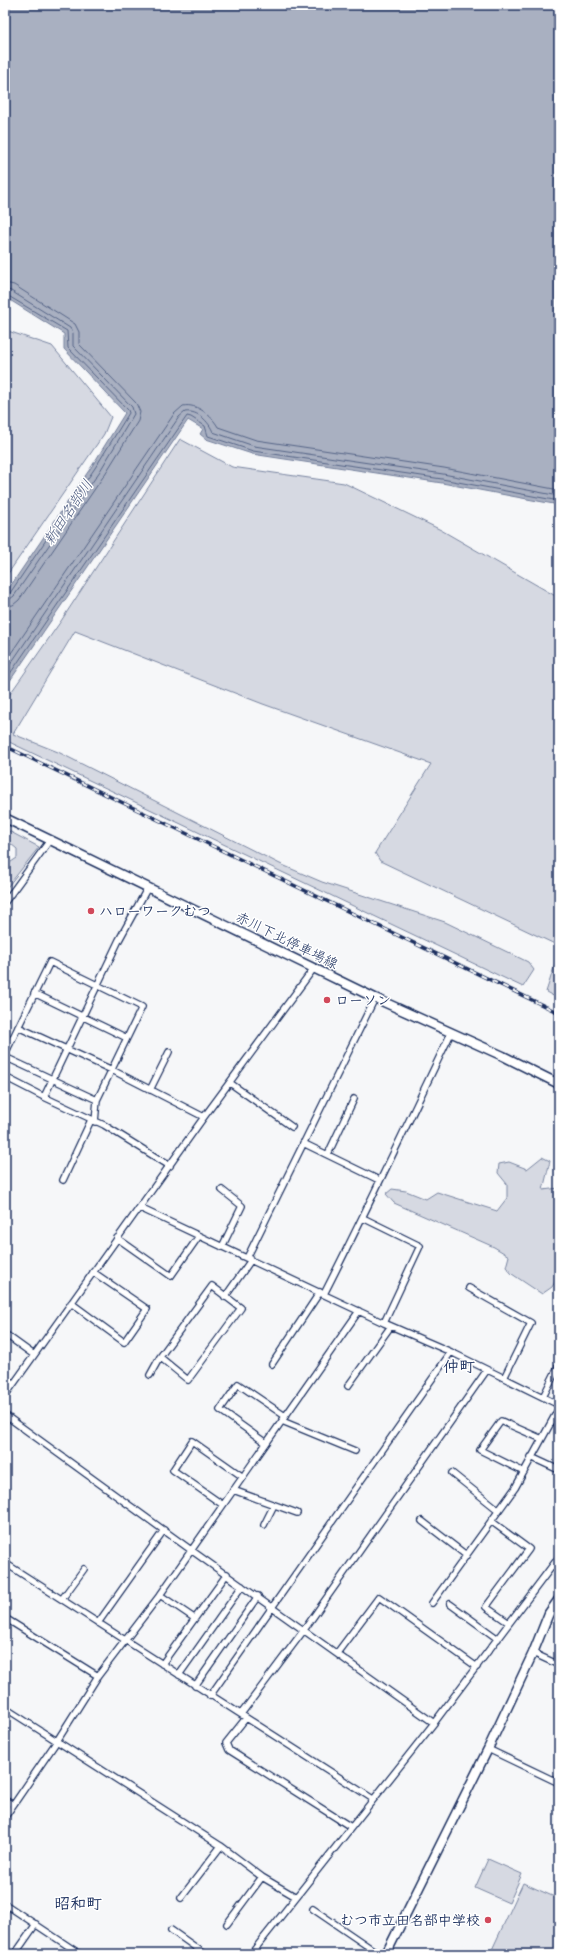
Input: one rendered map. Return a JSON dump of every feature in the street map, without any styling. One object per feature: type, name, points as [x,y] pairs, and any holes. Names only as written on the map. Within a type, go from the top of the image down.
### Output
[{"type":"main road","name":"赤川下北停車場線","points":[[5,818],[376,998],[503,1056],[559,1084]]},
{"type":"main road","points":[[386,1954],[488,1749],[533,1653],[549,1613],[559,1599]]},
{"type":"street","points":[[5,902],[50,840]]},
{"type":"street","points":[[44,1097],[119,940],[148,887]]},
{"type":"street","points":[[5,1054],[50,962],[142,1007],[97,1100],[93,1121],[62,1180]]},
{"type":"street","points":[[5,1396],[204,1117],[314,968]]},
{"type":"street","points":[[34,993],[127,1038]]},
{"type":"street","points":[[226,1297],[249,1259],[303,1144],[376,998]]},
{"type":"street","points":[[18,1027],[112,1070],[204,1117]]},
{"type":"street","points":[[272,1364],[322,1293],[363,1218],[379,1180],[451,1033]]},
{"type":"street","points":[[150,1090],[169,1052]]},
{"type":"street","points":[[5,1057],[97,1100]]},
{"type":"street","points":[[5,1077],[104,1125],[170,1166]]},
{"type":"street","points":[[230,1082],[292,1127]]},
{"type":"street","points":[[328,1154],[354,1099]]},
{"type":"street","points":[[303,1144],[328,1154],[379,1180]]},
{"type":"street","points":[[222,1190],[242,1206],[222,1247]]},
{"type":"street","points":[[140,1208],[384,1323],[451,1352],[559,1406],[524,1472],[432,1603]]},
{"type":"street","points":[[363,1218],[420,1246],[384,1323]]},
{"type":"street","points":[[117,1238],[171,1276],[199,1236]]},
{"type":"street","points":[[70,1303],[124,1342],[147,1309],[93,1272]]},
{"type":"street","points":[[150,1375],[160,1357],[212,1286],[241,1308],[188,1380],[160,1357]]},
{"type":"street","points":[[469,1288],[531,1323],[504,1378]]},
{"type":"street","points":[[5,1817],[57,1741],[98,1676],[124,1640],[160,1595],[359,1311]]},
{"type":"street","points":[[348,1386],[391,1326]]},
{"type":"street","points":[[5,1334],[34,1355]]},
{"type":"street","points":[[210,1696],[451,1352]]},
{"type":"street","points":[[543,1398],[559,1365]]},
{"type":"street","points":[[351,1828],[229,1750],[226,1743],[243,1716],[488,1370]]},
{"type":"street","points":[[5,1383],[11,1387]]},
{"type":"street","points":[[266,1443],[220,1410],[238,1384],[284,1418],[355,1451]]},
{"type":"street","points":[[5,1415],[434,1723]]},
{"type":"street","points":[[524,1472],[480,1450],[501,1421],[542,1439]]},
{"type":"street","points":[[223,1505],[173,1470],[192,1441],[243,1477]]},
{"type":"street","points":[[531,1457],[559,1470]]},
{"type":"street","points":[[452,1473],[498,1510]]},
{"type":"street","points":[[233,1490],[297,1513]]},
{"type":"street","points":[[264,1525],[274,1505]]},
{"type":"street","points":[[422,1521],[466,1555]]},
{"type":"street","points":[[491,1521],[529,1549],[486,1607],[509,1623]]},
{"type":"street","points":[[98,1623],[164,1530]]},
{"type":"street","points":[[251,1954],[434,1723],[559,1557]]},
{"type":"street","points":[[6,1566],[62,1600],[373,1799]]},
{"type":"street","points":[[62,1600],[84,1569]]},
{"type":"street","points":[[162,1664],[227,1574]]},
{"type":"street","points":[[179,1675],[242,1586]]},
{"type":"street","points":[[160,1595],[194,1618]]},
{"type":"street","points":[[195,1686],[258,1596]]},
{"type":"street","points":[[337,1653],[379,1597],[477,1667]]},
{"type":"street","points":[[450,1604],[498,1639]]},
{"type":"street","points":[[5,1618],[98,1676]]},
{"type":"street","points":[[533,1653],[559,1665]]},
{"type":"street","points":[[5,1708],[221,1846],[262,1877],[296,1897]]},
{"type":"street","points":[[488,1749],[559,1783]]},
{"type":"street","points":[[5,1800],[13,1806]]},
{"type":"street","points":[[181,1898],[221,1846]]},
{"type":"street","points":[[227,1924],[262,1877]]},
{"type":"street","points":[[5,1904],[80,1954]]},
{"type":"street","points":[[313,1909],[379,1954]]},
{"type":"street","points":[[15,1954],[36,1924]]},
{"type":"street","points":[[170,1930],[205,1954]]},
{"type":"shaded area","points":[[5,330],[52,346],[111,417],[104,434],[5,578]]},
{"type":"shaded area","points":[[180,439],[232,467],[344,483],[441,530],[559,598],[559,946],[380,861],[375,853],[431,764],[263,704],[75,631],[13,734],[58,752],[280,864],[322,882],[445,922],[528,962],[534,970],[523,987],[5,740],[5,701],[61,621]]},
{"type":"shaded area","points":[[5,829],[39,847],[5,890],[5,866],[17,858],[17,849],[11,844],[5,844]]},
{"type":"shaded area","points":[[559,952],[559,999],[546,992]]},
{"type":"shaded area","points":[[542,1157],[550,1161],[543,1190],[559,1188],[559,1275],[552,1287],[542,1294],[512,1274],[506,1267],[509,1256],[494,1247],[394,1203],[386,1194],[392,1189],[406,1191],[426,1199],[437,1192],[497,1211],[507,1198],[507,1184],[498,1173],[499,1164],[509,1162],[527,1169]]},
{"type":"shaded area","points":[[488,1859],[522,1874],[509,1903],[475,1888]]},
{"type":"shaded area","points":[[523,1883],[559,1899],[559,1954],[490,1954]]},
{"type":"water","name":"新田名部川","points":[[5,5],[559,5],[559,505],[442,483],[252,454],[206,439],[200,434],[203,429],[188,420],[5,688],[5,594],[92,466],[125,413],[64,349],[64,334],[5,297]]},
{"type":"railway","points":[[5,746],[559,1013]]},
{"type":"place","name":"ハローワークむつ","points":[[91,911]]},
{"type":"place","name":"ローソン","points":[[327,1000]]},
{"type":"place","name":"むつ市立田名部中学校","points":[[488,1920]]},
{"type":"district","name":"仲町","points":[[459,1366]]},
{"type":"district","name":"昭和町","points":[[78,1903]]}]
